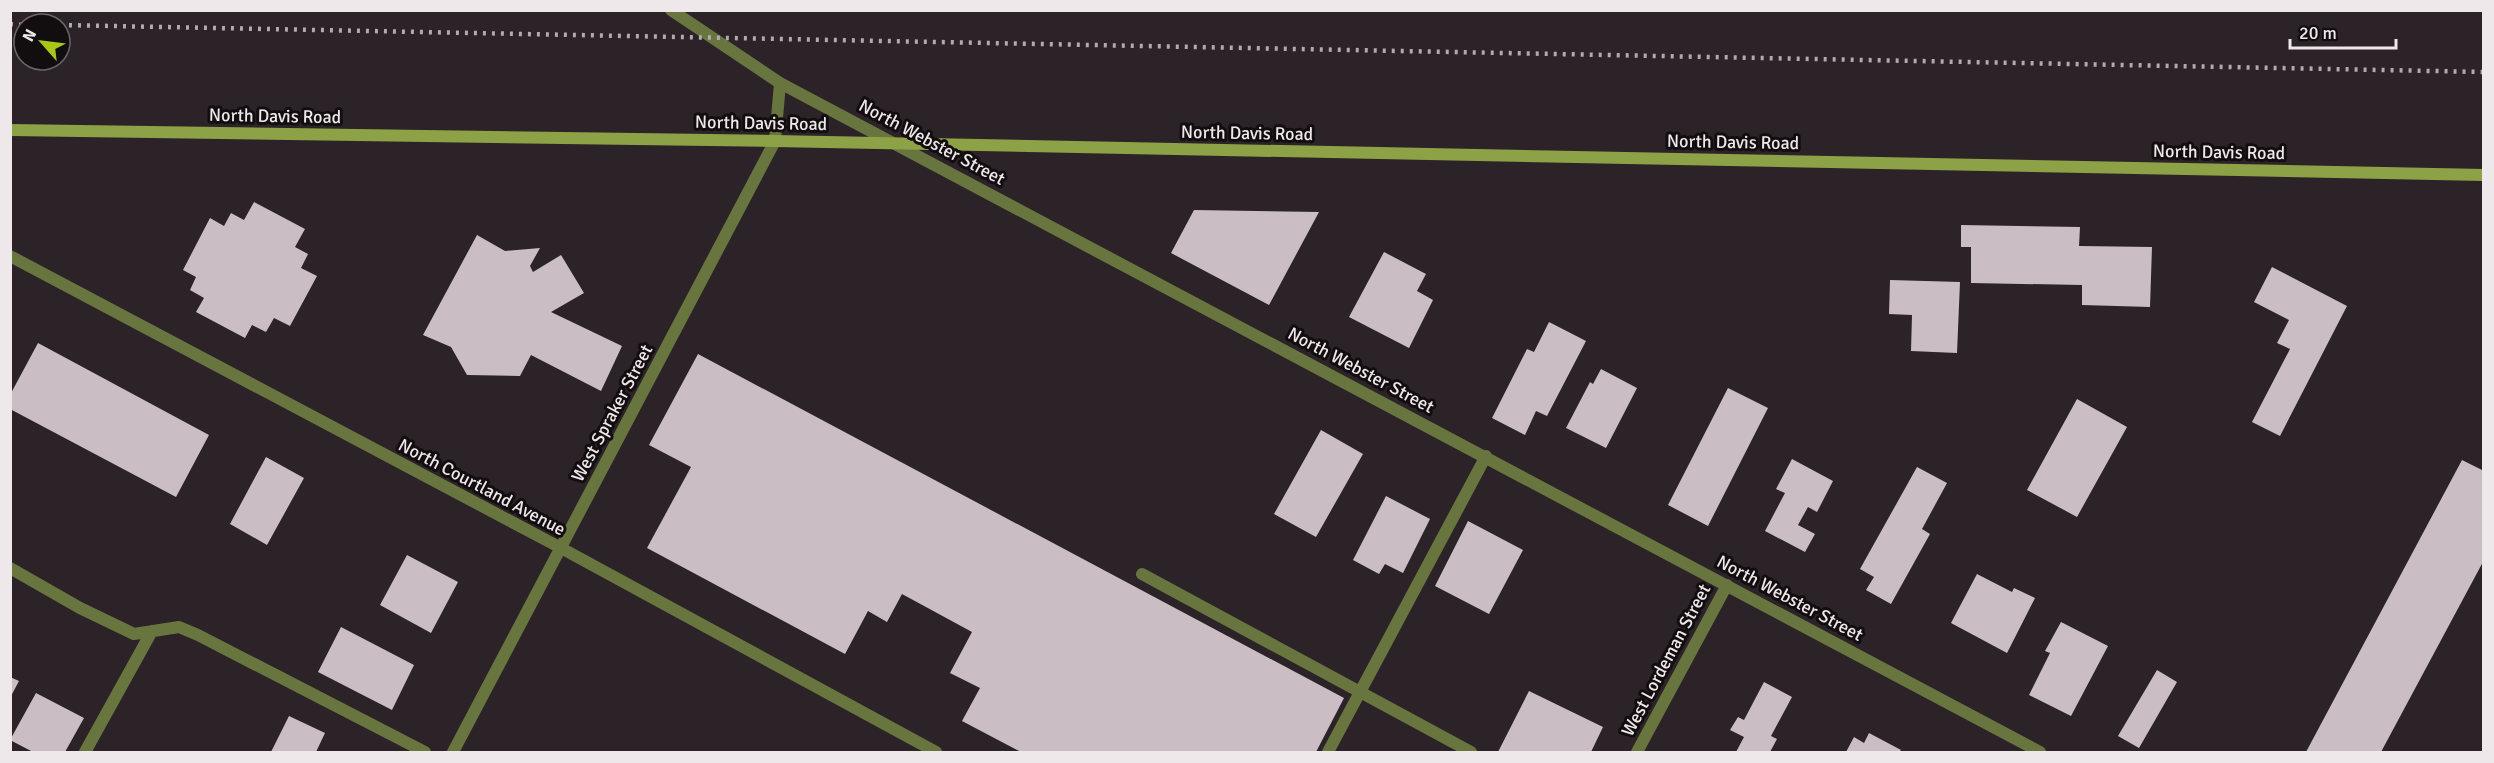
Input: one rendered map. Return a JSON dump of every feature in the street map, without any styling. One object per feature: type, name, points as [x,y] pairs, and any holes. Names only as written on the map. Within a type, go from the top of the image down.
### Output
[{"type":"street","name":"North Webster Street","points":[[671,10],[780,83],[1486,456],[2040,753]]},
{"type":"street","name":"West Spraker Street","points":[[453,753],[775,141],[780,83]]},
{"type":"street","name":"North Davis Road","points":[[10,130],[775,141],[2484,175]]},
{"type":"street","name":"North Courtland Avenue","points":[[10,256],[561,548],[936,753]]},
{"type":"street","points":[[1328,753],[1486,456]]},
{"type":"street","points":[[10,568],[80,608],[134,634],[179,627],[198,635],[424,753]]},
{"type":"street","points":[[1142,574],[1471,753]]},
{"type":"street","name":"West Lordeman Street","points":[[1637,753],[1727,585]]},
{"type":"street","points":[[85,753],[152,631]]},
{"type":"building","points":[[254,202],[305,229],[295,247],[308,254],[301,268],[317,276],[290,326],[274,318],[266,332],[252,325],[245,338],[196,312],[204,298],[190,290],[196,277],[183,270],[210,218],[224,226],[231,213],[244,220]]},
{"type":"building","points":[[1194,210],[1319,212],[1269,305],[1171,253]]},
{"type":"building","points":[[1961,225],[2080,227],[2079,246],[2152,247],[2150,307],[2082,305],[2082,285],[1971,283],[1971,247],[1961,247]]},
{"type":"building","points":[[477,235],[505,251],[540,248],[530,266],[533,272],[561,255],[584,293],[551,312],[622,346],[601,391],[531,355],[520,376],[467,375],[451,347],[423,335]]},
{"type":"building","points":[[1384,252],[1426,274],[1417,291],[1433,300],[1409,348],[1349,317]]},
{"type":"building","points":[[2272,267],[2347,306],[2280,436],[2252,422],[2290,349],[2277,343],[2289,320],[2254,302]]},
{"type":"building","points":[[1890,280],[1960,282],[1957,353],[1911,351],[1912,315],[1889,314]]},
{"type":"building","points":[[1549,322],[1586,341],[1547,416],[1536,411],[1525,435],[1492,418],[1527,349],[1534,352]]},
{"type":"building","points":[[38,343],[209,435],[176,497],[10,409],[10,395]]},
{"type":"building","points":[[698,354],[1344,698],[1316,752],[1021,752],[962,721],[980,688],[950,673],[972,632],[902,594],[887,622],[868,611],[845,654],[647,548],[691,467],[649,445]]},
{"type":"building","points":[[1601,369],[1637,388],[1606,448],[1566,428],[1590,382],[1593,384]]},
{"type":"building","points":[[1728,388],[1768,408],[1708,526],[1668,505]]},
{"type":"building","points":[[2077,399],[2127,427],[2077,517],[2027,490]]},
{"type":"building","points":[[1321,430],[1363,454],[1316,537],[1274,514]]},
{"type":"building","points":[[266,457],[304,478],[267,545],[230,524]]},
{"type":"building","points":[[1792,459],[1833,481],[1817,512],[1808,507],[1798,525],[1815,534],[1805,552],[1765,531],[1785,493],[1776,489]]},
{"type":"building","points":[[2462,460],[2484,471],[2484,560],[2381,752],[2306,752]]},
{"type":"building","points":[[1917,467],[1947,483],[1922,529],[1930,534],[1891,604],[1866,590],[1874,577],[1860,569]]},
{"type":"building","points":[[1386,496],[1430,519],[1403,573],[1385,564],[1379,574],[1353,560]]},
{"type":"building","points":[[1468,521],[1523,550],[1489,614],[1435,586]]},
{"type":"building","points":[[407,555],[458,582],[431,633],[380,605]]},
{"type":"building","points":[[1977,574],[2012,592],[2014,588],[2035,598],[2007,653],[1951,623]]},
{"type":"building","points":[[2061,622],[2108,646],[2071,716],[2029,695],[2050,653],[2045,651]]},
{"type":"building","points":[[341,627],[414,665],[392,710],[318,672]]},
{"type":"building","points":[[2157,670],[2177,682],[2139,748],[2118,736]]},
{"type":"building","points":[[10,677],[19,681],[10,698]]},
{"type":"building","points":[[1764,682],[1792,697],[1771,736],[1777,739],[1770,752],[1736,752],[1744,737],[1730,730],[1738,717],[1744,720]]},
{"type":"building","points":[[1529,691],[1603,727],[1591,752],[1498,752]]},
{"type":"building","points":[[36,693],[84,718],[65,752],[33,752],[10,740]]},
{"type":"building","points":[[289,716],[325,733],[316,752],[271,752]]},
{"type":"building","points":[[1869,733],[1901,750],[1899,752],[1846,752],[1854,737],[1864,743]]},
{"type":"railway","points":[[72,25],[2484,72]]}]
